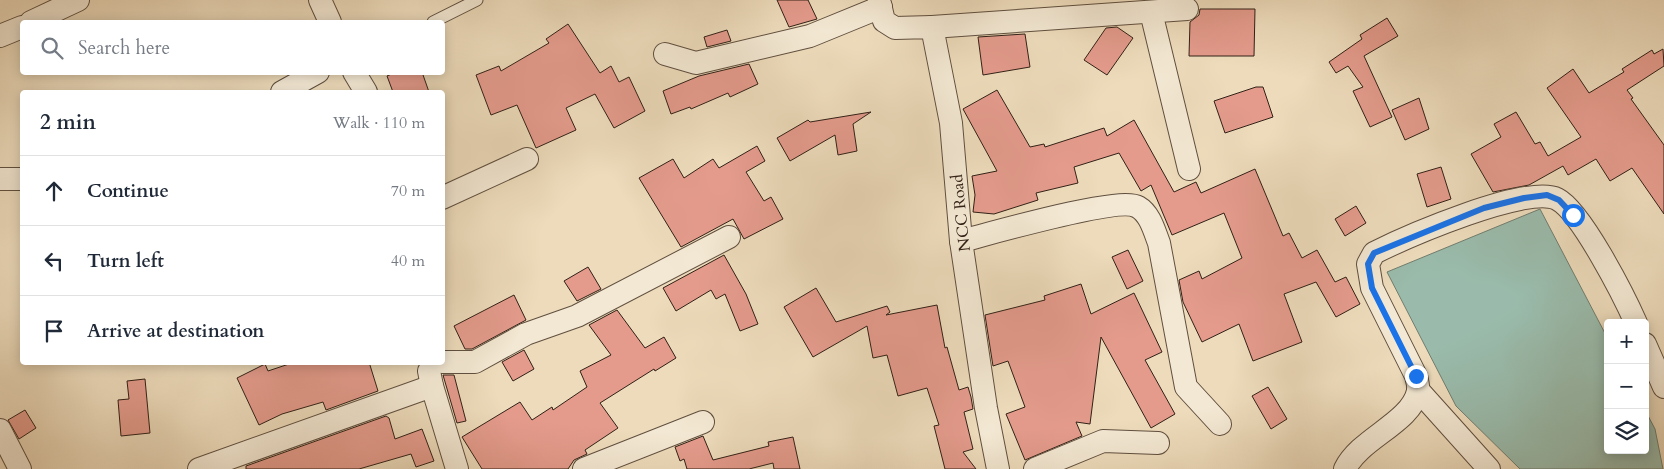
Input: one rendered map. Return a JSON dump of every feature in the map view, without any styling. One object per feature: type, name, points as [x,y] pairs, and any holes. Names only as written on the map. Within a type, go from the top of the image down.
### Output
[{"type":"street","points":[[35,20],[78,0]]},
{"type":"street","points":[[320,0],[329,20]]},
{"type":"street","points":[[665,54],[696,63],[810,36],[880,4],[884,21],[895,28],[1187,9]]},
{"type":"street","points":[[1151,12],[1189,169]]},
{"type":"street","name":"NCC Road","points":[[932,27],[951,123],[961,241],[986,408],[998,469]]},
{"type":"street","points":[[0,36],[20,28]]},
{"type":"street","points":[[286,90],[313,75]]},
{"type":"street","points":[[356,75],[365,90]]},
{"type":"street","points":[[445,197],[527,160]]},
{"type":"street","points":[[0,179],[20,179]]},
{"type":"street","points":[[1345,469],[1356,452],[1410,408],[1418,390],[1416,376],[1372,288],[1368,264],[1374,253],[1484,208],[1524,198],[1547,195],[1559,200],[1573,215],[1620,286],[1634,319]]},
{"type":"street","points":[[961,241],[1078,212],[1122,204],[1138,206],[1150,220],[1159,242],[1186,387],[1220,424]]},
{"type":"street","points":[[445,362],[476,362],[526,334],[577,316],[728,237]]},
{"type":"street","points":[[1649,353],[1664,386]]},
{"type":"street","points":[[428,365],[432,386],[456,469]]},
{"type":"street","points":[[199,469],[432,386]]},
{"type":"street","points":[[1418,390],[1489,469]]},
{"type":"street","points":[[584,469],[703,422]]},
{"type":"street","points":[[0,430],[20,469]]},
{"type":"street","points":[[1036,469],[1103,441],[1158,443]]},
{"type":"lane","points":[[437,20],[477,0]]},
{"type":"shaded area","points":[[1540,209],[1604,331],[1604,454],[1649,454],[1649,418],[1655,429],[1663,469],[1520,469],[1456,406],[1387,272]]},
{"type":"building","points":[[777,0],[808,0],[817,19],[789,27]]},
{"type":"building","points":[[1200,9],[1255,9],[1254,56],[1189,56],[1190,22],[1199,15]]},
{"type":"building","points":[[1387,18],[1398,36],[1364,56],[1392,117],[1370,127],[1353,91],[1363,87],[1348,66],[1336,73],[1329,62],[1362,39],[1360,35]]},
{"type":"building","points":[[568,24],[600,73],[611,66],[619,82],[629,77],[645,111],[614,128],[595,94],[566,108],[576,130],[536,148],[517,105],[491,115],[476,75],[499,66],[501,71],[549,43],[546,39]]},
{"type":"building","points":[[1117,27],[1133,38],[1107,75],[1084,60],[1106,28]]},
{"type":"building","points":[[727,30],[731,41],[707,47],[704,37]]},
{"type":"building","points":[[1025,34],[1030,67],[983,75],[978,37]]},
{"type":"building","points":[[1663,49],[1664,66],[1627,90],[1633,98],[1631,99],[1664,145],[1664,214],[1632,168],[1610,181],[1596,159],[1568,175],[1563,166],[1529,185],[1493,192],[1471,154],[1501,137],[1494,124],[1516,112],[1535,144],[1540,142],[1548,156],[1581,137],[1547,88],[1573,69],[1589,93],[1624,72],[1622,69],[1652,50],[1654,54]]},
{"type":"building","points":[[749,64],[758,84],[730,97],[728,93],[691,109],[690,107],[671,114],[663,91],[699,76]]},
{"type":"building","points":[[423,75],[428,90],[392,90],[387,76]]},
{"type":"building","points":[[1256,87],[1263,87],[1273,117],[1225,133],[1214,101]]},
{"type":"building","points":[[997,90],[1030,147],[1044,144],[1045,147],[1104,128],[1107,136],[1134,120],[1174,192],[1196,182],[1201,193],[1255,169],[1283,236],[1289,233],[1302,258],[1317,250],[1335,282],[1346,277],[1360,304],[1336,317],[1316,282],[1284,294],[1302,342],[1253,361],[1239,324],[1202,342],[1183,302],[1179,280],[1199,271],[1202,279],[1242,258],[1224,213],[1172,235],[1151,185],[1141,191],[1119,153],[1074,167],[1078,183],[1036,193],[1038,200],[994,214],[973,212],[975,195],[972,176],[997,171],[963,109]]},
{"type":"building","points":[[1419,98],[1429,129],[1405,140],[1392,110]]},
{"type":"building","points":[[871,112],[853,124],[857,151],[838,155],[835,135],[790,161],[777,138],[808,120],[810,122]]},
{"type":"building","points":[[757,146],[765,161],[746,172],[764,201],[771,197],[783,219],[744,239],[733,219],[681,247],[639,178],[673,159],[684,178],[713,159],[719,168]]},
{"type":"building","points":[[1441,167],[1451,199],[1427,207],[1417,174]]},
{"type":"building","points":[[1356,206],[1366,223],[1345,236],[1335,219]]},
{"type":"building","points":[[1128,250],[1143,281],[1127,289],[1112,257]]},
{"type":"building","points":[[724,255],[746,294],[758,324],[740,331],[725,294],[716,299],[711,290],[676,311],[663,288]]},
{"type":"building","points":[[588,267],[601,289],[577,301],[564,281]]},
{"type":"building","points":[[1081,284],[1091,314],[1134,293],[1162,352],[1145,360],[1175,414],[1151,428],[1101,337],[1090,424],[1076,422],[1082,436],[1025,460],[1006,414],[1025,407],[1008,361],[993,366],[985,315],[1045,300],[1044,296]]},
{"type":"building","points":[[816,288],[836,322],[887,306],[890,312],[886,315],[937,305],[945,348],[947,347],[959,390],[968,387],[971,397],[973,409],[964,412],[973,449],[963,452],[976,469],[945,469],[934,426],[939,425],[927,388],[898,396],[887,355],[873,358],[867,326],[813,357],[784,307]]},
{"type":"building","points":[[514,295],[526,320],[472,349],[465,349],[454,326]]},
{"type":"building","points":[[617,310],[645,348],[664,337],[676,358],[655,371],[654,369],[600,403],[618,428],[585,450],[587,454],[574,460],[568,469],[482,469],[462,437],[520,402],[532,420],[552,407],[553,410],[587,387],[580,371],[611,355],[589,325]]},
{"type":"building","points":[[524,350],[534,369],[513,381],[502,362]]},
{"type":"building","points":[[263,365],[265,365],[268,371],[286,365],[370,365],[378,391],[326,410],[323,402],[282,414],[259,425],[237,378]]},
{"type":"building","points":[[443,375],[454,375],[466,421],[457,423]]},
{"type":"building","points":[[145,379],[150,433],[121,436],[118,400],[129,399],[127,381]]},
{"type":"building","points":[[1268,387],[1287,419],[1271,429],[1252,396]]},
{"type":"building","points":[[25,410],[36,428],[19,439],[8,420]]},
{"type":"building","points":[[386,416],[389,418],[395,439],[422,429],[434,461],[416,467],[411,454],[359,469],[246,469],[246,466]]},
{"type":"building","points":[[703,436],[713,460],[769,446],[768,442],[793,437],[800,469],[774,469],[773,463],[749,469],[687,469],[684,459],[680,461],[675,447]]},
{"type":"route","points":[[1416,376],[1372,288],[1368,264],[1374,253],[1394,243],[1484,208],[1524,198],[1547,195],[1559,200],[1573,215]]}]
